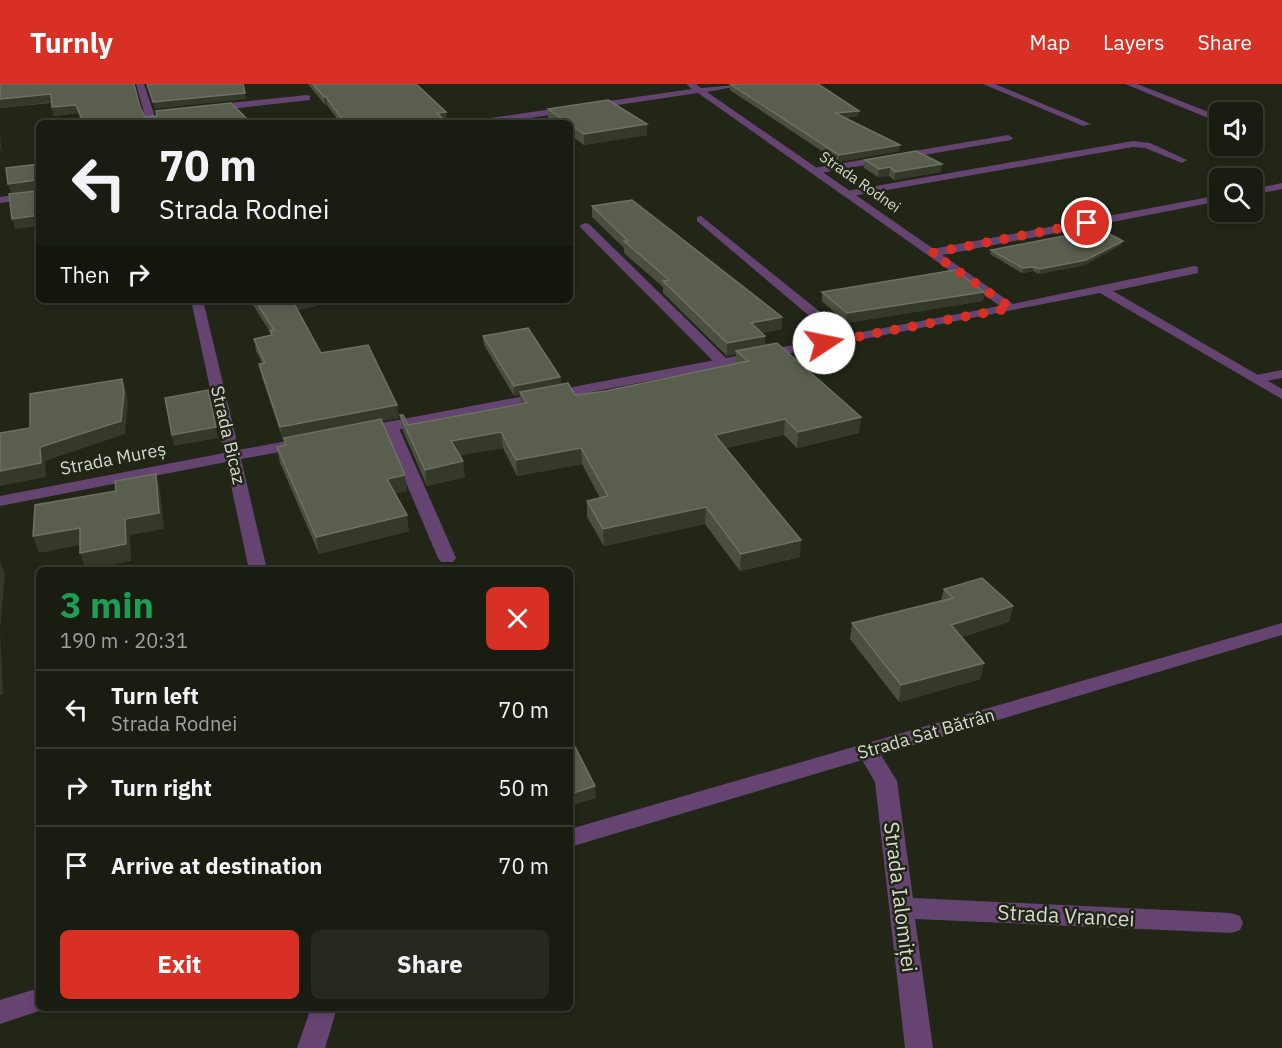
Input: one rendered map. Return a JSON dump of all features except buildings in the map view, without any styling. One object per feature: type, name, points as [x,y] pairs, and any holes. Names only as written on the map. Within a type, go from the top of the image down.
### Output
[{"type":"street","points":[[140,84],[151,119],[161,114]]},
{"type":"street","points":[[508,120],[695,87],[745,84]]},
{"type":"street","points":[[987,84],[1086,124]]},
{"type":"street","points":[[1129,84],[1209,115]]},
{"type":"street","name":"Strada Rodnei","points":[[695,87],[1011,308]]},
{"type":"street","points":[[196,110],[288,96],[307,98]]},
{"type":"street","points":[[814,171],[1008,138]]},
{"type":"street","points":[[847,194],[1133,144],[1147,145],[1182,160]]},
{"type":"street","points":[[1263,190],[1282,186]]},
{"type":"street","points":[[0,200],[36,195]]},
{"type":"street","points":[[932,253],[1209,200]]},
{"type":"street","points":[[701,219],[845,339]]},
{"type":"street","points":[[585,226],[722,363]]},
{"type":"street","points":[[346,435],[1011,308],[1194,270]]},
{"type":"street","points":[[1102,290],[1282,395]]},
{"type":"street","name":"Strada Bicaz","points":[[198,303],[257,567]]},
{"type":"street","points":[[1256,379],[1282,374]]},
{"type":"street","points":[[390,426],[447,558]]},
{"type":"street","name":"Strada Mureș","points":[[0,501],[312,441]]},
{"type":"street","name":"Strada Sat Bătrân","points":[[573,837],[1282,629]]},
{"type":"street","name":"Strada Ialomiței","points":[[867,751],[886,780],[919,1048]]},
{"type":"street","name":"Strada Vrancei","points":[[901,908],[1231,923]]},
{"type":"street","points":[[0,1012],[36,1001]]},
{"type":"street","points":[[311,1048],[323,1011]]},
{"type":"route","points":[[824,343],[1011,308],[932,253],[1087,223]]}]
